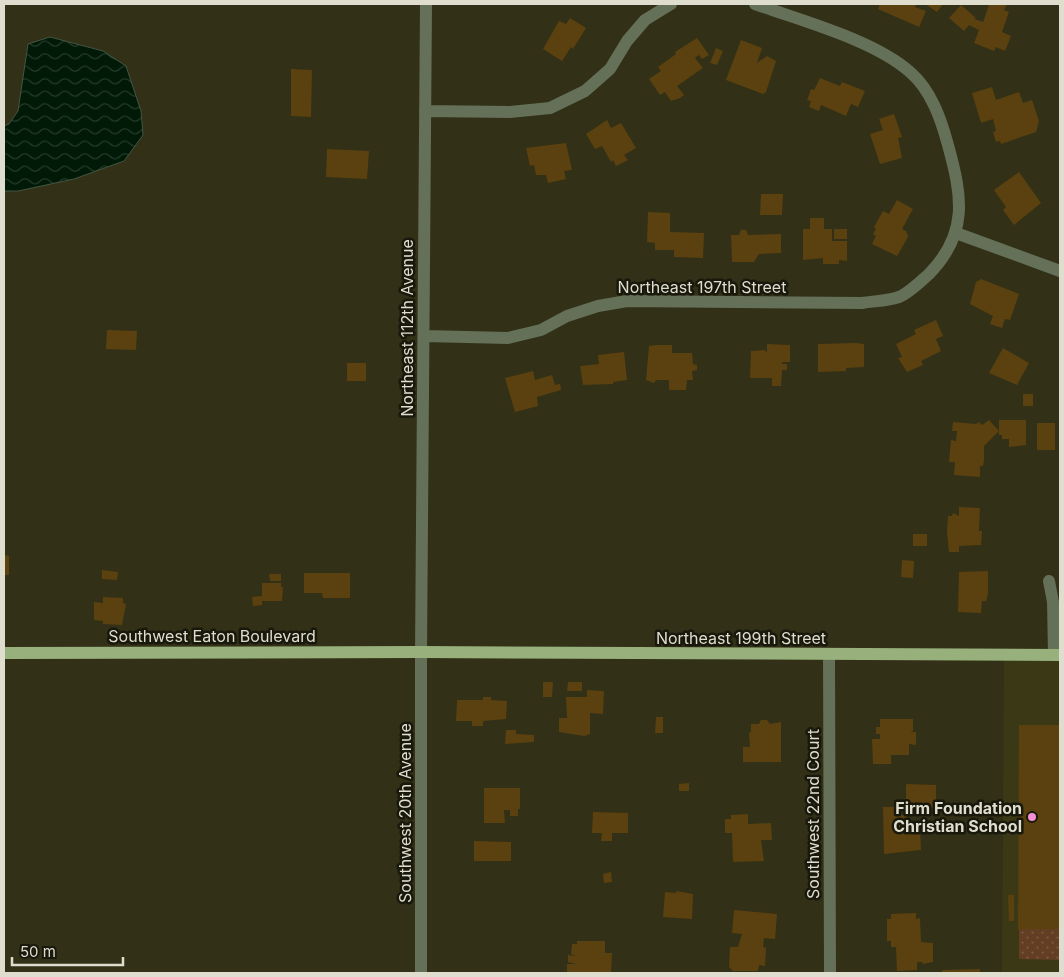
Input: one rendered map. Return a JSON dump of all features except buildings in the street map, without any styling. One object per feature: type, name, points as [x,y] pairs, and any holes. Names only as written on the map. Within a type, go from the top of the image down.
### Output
[{"type":"main road","name":"Southwest Eaton Boulevard","points":[[4,653],[421,652]]},
{"type":"main road","name":"Northeast 199th Street","points":[[421,652],[1057,655]]},
{"type":"street","name":"Northeast 112th Avenue","points":[[421,652],[426,4]]},
{"type":"street","points":[[425,112],[510,112],[550,108],[591,86],[610,69],[627,41],[645,20],[671,4]]},
{"type":"street","name":"Northeast 197th Street","points":[[424,336],[508,338],[541,330],[567,316],[598,306],[627,301],[862,304],[900,297],[924,279],[944,258],[956,233],[960,205],[957,177],[943,128],[932,100],[912,73],[885,52],[755,4]]},
{"type":"street","points":[[956,233],[1060,271]]},
{"type":"street","points":[[1049,581],[1053,602],[1057,655]]},
{"type":"street","name":"Southwest 20th Avenue","points":[[421,652],[421,973]]},
{"type":"street","name":"Southwest 22nd Court","points":[[829,654],[830,973]]},
{"type":"shaded area","name":"Firm Foundation Christian School","points":[[1004,661],[1060,661],[1060,973],[1002,973]]},
{"type":"shaded area","points":[[1019,929],[1060,929],[1060,960],[1019,959]]},
{"type":"water","points":[[50,37],[103,51],[126,66],[141,111],[143,135],[124,161],[74,179],[18,191],[4,191],[4,126],[9,124],[18,111],[28,44]]},
{"type":"place","name":"Firm Foundation Christian School","points":[[1032,817]]}]
